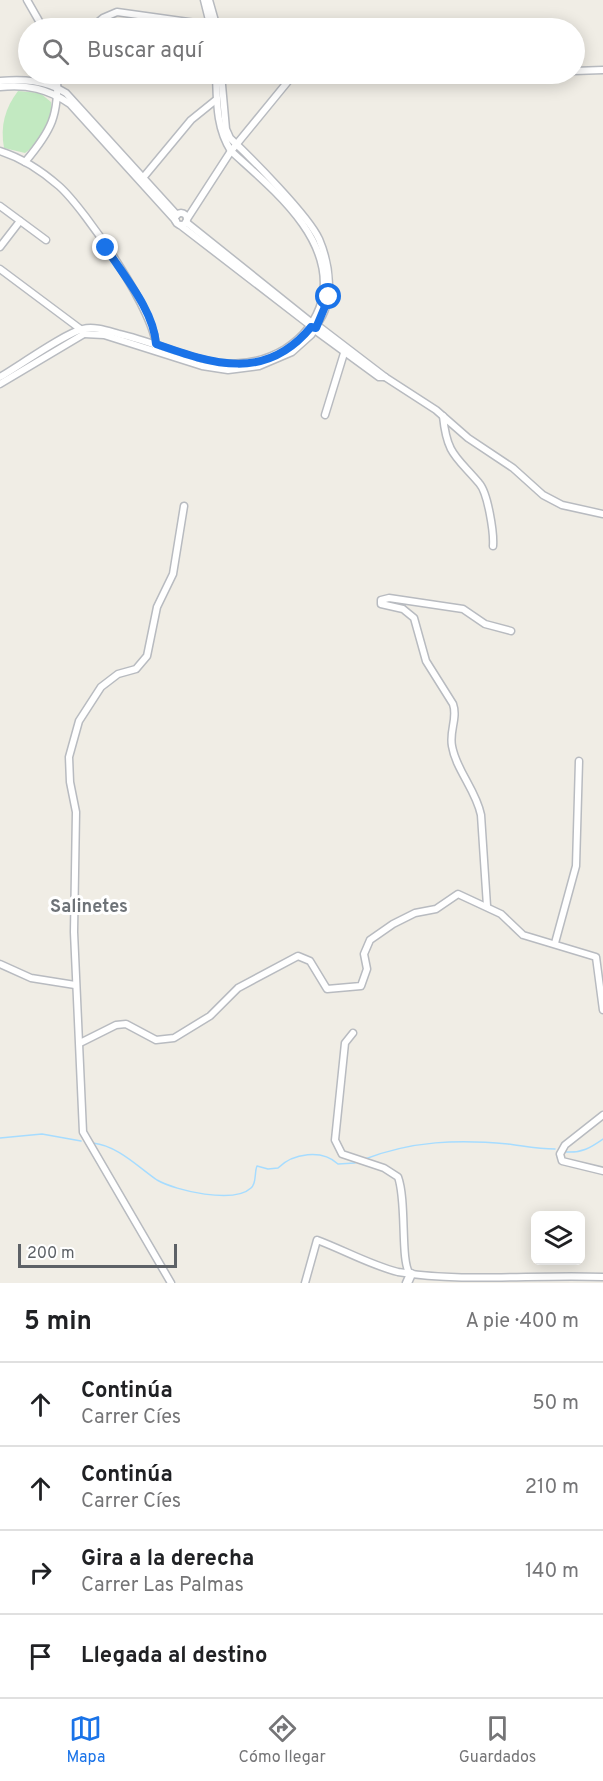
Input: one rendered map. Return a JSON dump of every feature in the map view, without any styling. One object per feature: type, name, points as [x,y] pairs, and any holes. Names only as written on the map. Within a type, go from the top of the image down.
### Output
[{"type":"street","points":[[27,0],[37,18]]},
{"type":"street","points":[[204,0],[210,18]]},
{"type":"street","points":[[209,0],[212,18]]},
{"type":"street","points":[[103,18],[117,12],[135,12],[166,18]]},
{"type":"street","points":[[585,71],[603,70]]},
{"type":"street","points":[[0,81],[18,81]]},
{"type":"street","points":[[43,84],[58,88],[76,103],[142,179],[181,219],[379,377],[384,376],[443,417],[468,438],[522,475],[543,495],[562,505],[603,514]]},
{"type":"street","points":[[25,162],[41,144],[59,97],[58,84]]},
{"type":"street","points":[[216,84],[220,129],[231,151],[295,215],[315,245],[323,275],[323,293],[314,326]]},
{"type":"street","points":[[0,377],[83,331],[106,331],[207,362],[235,366],[280,352],[314,326],[329,297],[329,286],[319,238],[303,217],[236,144],[226,129],[222,84]]},
{"type":"street","points":[[181,219],[196,204],[236,144],[286,84]]},
{"type":"street","points":[[0,87],[30,86],[59,97],[70,105],[181,219]]},
{"type":"street","points":[[142,179],[191,120],[217,99]]},
{"type":"street","points":[[0,152],[25,162],[60,188],[93,228],[143,307],[156,336],[156,347]]},
{"type":"street","points":[[0,206],[46,240]]},
{"type":"street","points":[[0,247],[20,221]]},
{"type":"street","points":[[0,269],[83,331]]},
{"type":"street","points":[[0,384],[83,331]]},
{"type":"street","points":[[325,415],[346,350]]},
{"type":"street","points":[[443,417],[448,447],[482,489],[493,529],[493,546]]},
{"type":"street","points":[[171,1283],[82,1132],[80,1043],[75,985],[76,812],[70,782],[69,757],[72,742],[84,713],[101,687],[118,674],[136,669],[147,656],[157,607],[173,574],[184,506]]},
{"type":"street","points":[[487,906],[481,815],[478,802],[452,745],[455,711],[453,704],[426,662],[414,618],[403,609],[381,604],[381,600],[389,598],[462,609],[485,624],[511,631]]},
{"type":"street","points":[[555,943],[576,866],[579,761]]},
{"type":"street","points":[[80,1043],[116,1025],[126,1024],[156,1040],[174,1038],[210,1016],[238,988],[298,956],[310,961],[327,989],[361,986],[368,969],[364,954],[366,945],[406,916],[435,909],[458,894],[501,914],[523,935],[596,957]]},
{"type":"street","points":[[596,957],[603,951]]},
{"type":"street","points":[[596,957],[603,1010]]},
{"type":"street","points":[[0,964],[31,978],[75,985]]},
{"type":"street","points":[[353,1033],[345,1043],[335,1140],[342,1154],[384,1168],[398,1177],[405,1219],[404,1266],[409,1279]]},
{"type":"street","points":[[603,1115],[565,1145],[560,1154],[562,1161],[603,1171]]},
{"type":"street","points":[[305,1283],[317,1240],[409,1279],[524,1281],[603,1277]]},
{"type":"green space","points":[[18,91],[40,93],[51,102],[50,116],[44,130],[25,153],[4,148],[3,140],[5,118]]},
{"type":"waterway","points":[[0,1138],[42,1134],[81,1141]]},
{"type":"waterway","points":[[566,1152],[586,1149],[603,1139]]},
{"type":"waterway","points":[[365,1159],[400,1148],[453,1142],[489,1142],[555,1149]]},
{"type":"waterway","points":[[93,1143],[119,1152],[157,1180],[177,1188],[205,1194],[243,1193],[254,1183],[257,1166],[268,1169],[278,1168],[299,1156],[316,1155],[324,1156],[338,1164],[355,1163]]},
{"type":"district","name":"Salinetes","points":[[89,907]]},
{"type":"route","points":[[106,248],[143,307],[156,336],[156,344],[207,362],[235,366],[280,352],[311,327],[316,328],[329,297]]}]
